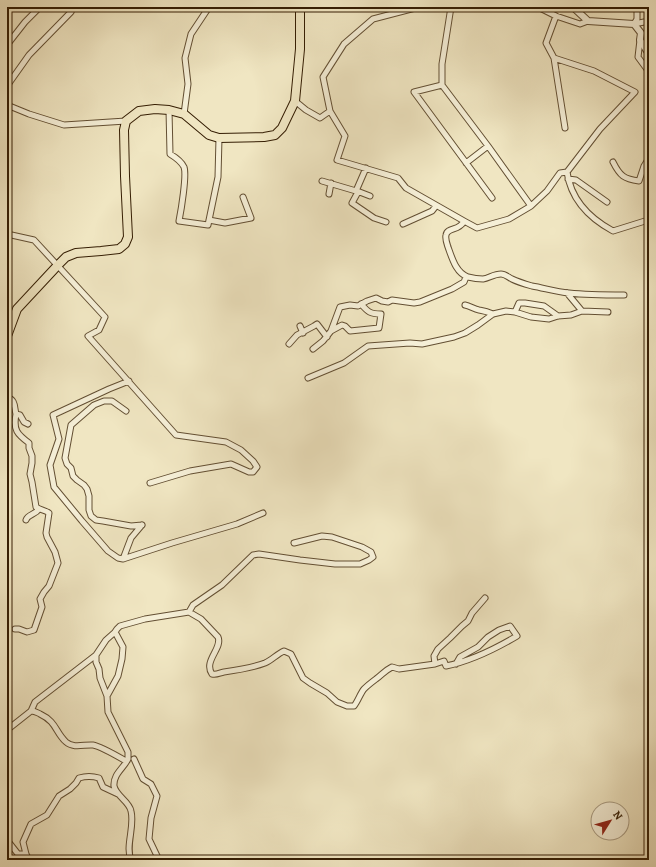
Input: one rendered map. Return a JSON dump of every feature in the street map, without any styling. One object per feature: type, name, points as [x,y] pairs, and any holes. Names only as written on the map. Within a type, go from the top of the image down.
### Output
[{"type":"main road","points":[[7,336],[17,309],[66,257],[76,253],[119,249],[125,244],[128,237],[124,130],[126,121],[139,111],[155,109],[169,110],[184,114],[209,135],[219,138],[264,137],[275,135],[282,128],[295,101],[300,49],[300,7]]},
{"type":"street","points":[[7,45],[25,22],[40,7]]},
{"type":"street","points":[[184,114],[188,84],[185,58],[191,34],[209,7]]},
{"type":"street","points":[[419,7],[373,18],[344,44],[323,77],[330,111],[344,136],[338,160],[398,178],[406,188],[477,228],[508,219],[531,206],[547,191],[560,173],[567,172],[600,129],[635,92],[594,71],[554,58]]},
{"type":"street","points":[[451,7],[442,64],[442,85],[531,206]]},
{"type":"street","points":[[534,7],[580,24],[588,21],[634,24],[649,21]]},
{"type":"street","points":[[573,7],[588,21]]},
{"type":"street","points":[[634,24],[637,19],[636,7]]},
{"type":"street","points":[[7,86],[29,54],[71,12]]},
{"type":"street","points":[[556,16],[546,43],[554,58],[565,128]]},
{"type":"street","points":[[634,24],[641,33],[638,57],[649,72]]},
{"type":"street","points":[[640,40],[649,54]]},
{"type":"street","points":[[442,85],[414,92],[492,198]]},
{"type":"street","points":[[649,97],[649,108]]},
{"type":"street","points":[[295,101],[306,110],[320,118],[330,111]]},
{"type":"street","points":[[7,105],[29,114],[64,125],[126,121]]},
{"type":"street","points":[[169,110],[170,154],[178,159],[184,168],[183,192],[179,221],[208,225],[218,177],[219,138]]},
{"type":"street","points":[[466,163],[488,146]]},
{"type":"street","points":[[613,162],[617,169],[628,180],[639,181],[644,166],[649,158]]},
{"type":"street","points":[[366,168],[352,203],[374,218],[386,222]]},
{"type":"street","points":[[567,172],[571,188],[576,198],[587,213],[602,225],[613,231],[649,221]]},
{"type":"street","points":[[568,179],[576,180],[607,202]]},
{"type":"street","points":[[322,181],[370,196]]},
{"type":"street","points":[[329,194],[331,183]]},
{"type":"street","points":[[209,220],[225,223],[251,218],[243,197]]},
{"type":"street","points":[[403,224],[432,211],[436,206]]},
{"type":"street","points":[[464,221],[459,227],[447,232],[446,241],[453,262],[458,270],[466,277],[483,279],[493,275],[503,274],[512,279],[530,285],[567,293],[624,295]]},
{"type":"street","points":[[7,234],[34,240],[104,317],[99,330],[88,336],[176,435],[226,442],[241,450],[253,461],[256,467],[253,472],[249,472],[231,464],[190,471],[150,483]]},
{"type":"street","points":[[313,349],[327,337],[331,331],[340,307],[350,305],[358,306],[376,298],[388,302],[392,300],[414,303],[420,302],[452,289],[464,282],[466,277]]},
{"type":"street","points":[[567,293],[582,311]]},
{"type":"street","points":[[515,312],[519,303],[525,303],[544,306],[558,316]]},
{"type":"street","points":[[331,331],[342,325],[350,331],[379,328],[381,314],[374,314],[367,311],[361,304]]},
{"type":"street","points":[[465,305],[479,310],[485,310],[493,314]]},
{"type":"street","points":[[308,378],[344,362],[368,346],[410,343],[422,344],[454,337],[478,325],[493,314],[506,311],[531,317],[549,319],[558,316],[571,315],[582,311],[608,312]]},
{"type":"street","points":[[289,344],[297,335],[317,324],[327,337]]},
{"type":"street","points":[[300,326],[303,333]]},
{"type":"street","points":[[129,381],[53,414],[59,439],[50,465],[54,487],[108,551],[122,559],[237,524],[263,513]]},
{"type":"street","points":[[7,398],[11,398],[14,403],[16,414],[16,431],[29,443],[32,456],[30,474],[36,507],[49,513],[46,533],[53,546],[58,563],[49,586],[40,599],[42,607],[34,630],[27,632],[15,629]]},
{"type":"street","points":[[122,559],[131,538],[142,525],[131,526],[96,520],[89,510],[89,496],[87,490],[84,485],[72,476],[71,468],[67,464],[65,458],[71,425],[94,405],[104,401],[112,401],[126,411]]},
{"type":"street","points":[[16,414],[20,415],[24,422],[28,424]]},
{"type":"street","points":[[26,520],[29,515],[37,512],[39,509]]},
{"type":"street","points":[[189,612],[194,605],[222,585],[253,555],[259,554],[335,564],[360,564],[373,557],[371,552],[362,547],[332,537],[322,536],[294,543]]},
{"type":"street","points":[[436,664],[434,656],[438,649],[468,621],[472,613],[485,598]]},
{"type":"street","points":[[7,730],[31,711],[35,702],[96,655],[106,640],[120,626],[145,619],[189,612],[200,619],[218,637],[219,644],[210,663],[210,671],[212,674],[216,675],[222,672],[246,669],[267,662],[274,656],[284,651],[292,654],[303,678],[327,693],[337,702],[347,706],[354,706],[364,689],[371,682],[385,671],[392,668],[399,670],[436,664],[444,661],[446,666],[456,664],[497,647],[517,636],[510,626],[499,630],[488,637],[478,647],[460,657],[456,664]]},
{"type":"street","points":[[107,696],[118,676],[122,659],[123,647],[115,632]]},
{"type":"street","points":[[96,655],[100,678],[107,696],[108,712],[128,752],[128,758],[115,778],[114,786],[118,794],[131,809],[132,829],[128,855],[131,860]]},
{"type":"street","points":[[31,711],[46,717],[55,725],[67,744],[74,746],[88,744],[96,745],[126,760]]},
{"type":"street","points":[[134,760],[143,779],[151,784],[157,796],[151,818],[149,839],[159,860]]},
{"type":"street","points":[[29,860],[23,842],[31,824],[47,815],[59,796],[70,789],[79,778],[94,776],[99,778],[103,787],[118,794]]},
{"type":"street","points":[[7,840],[18,854],[26,854]]}]
